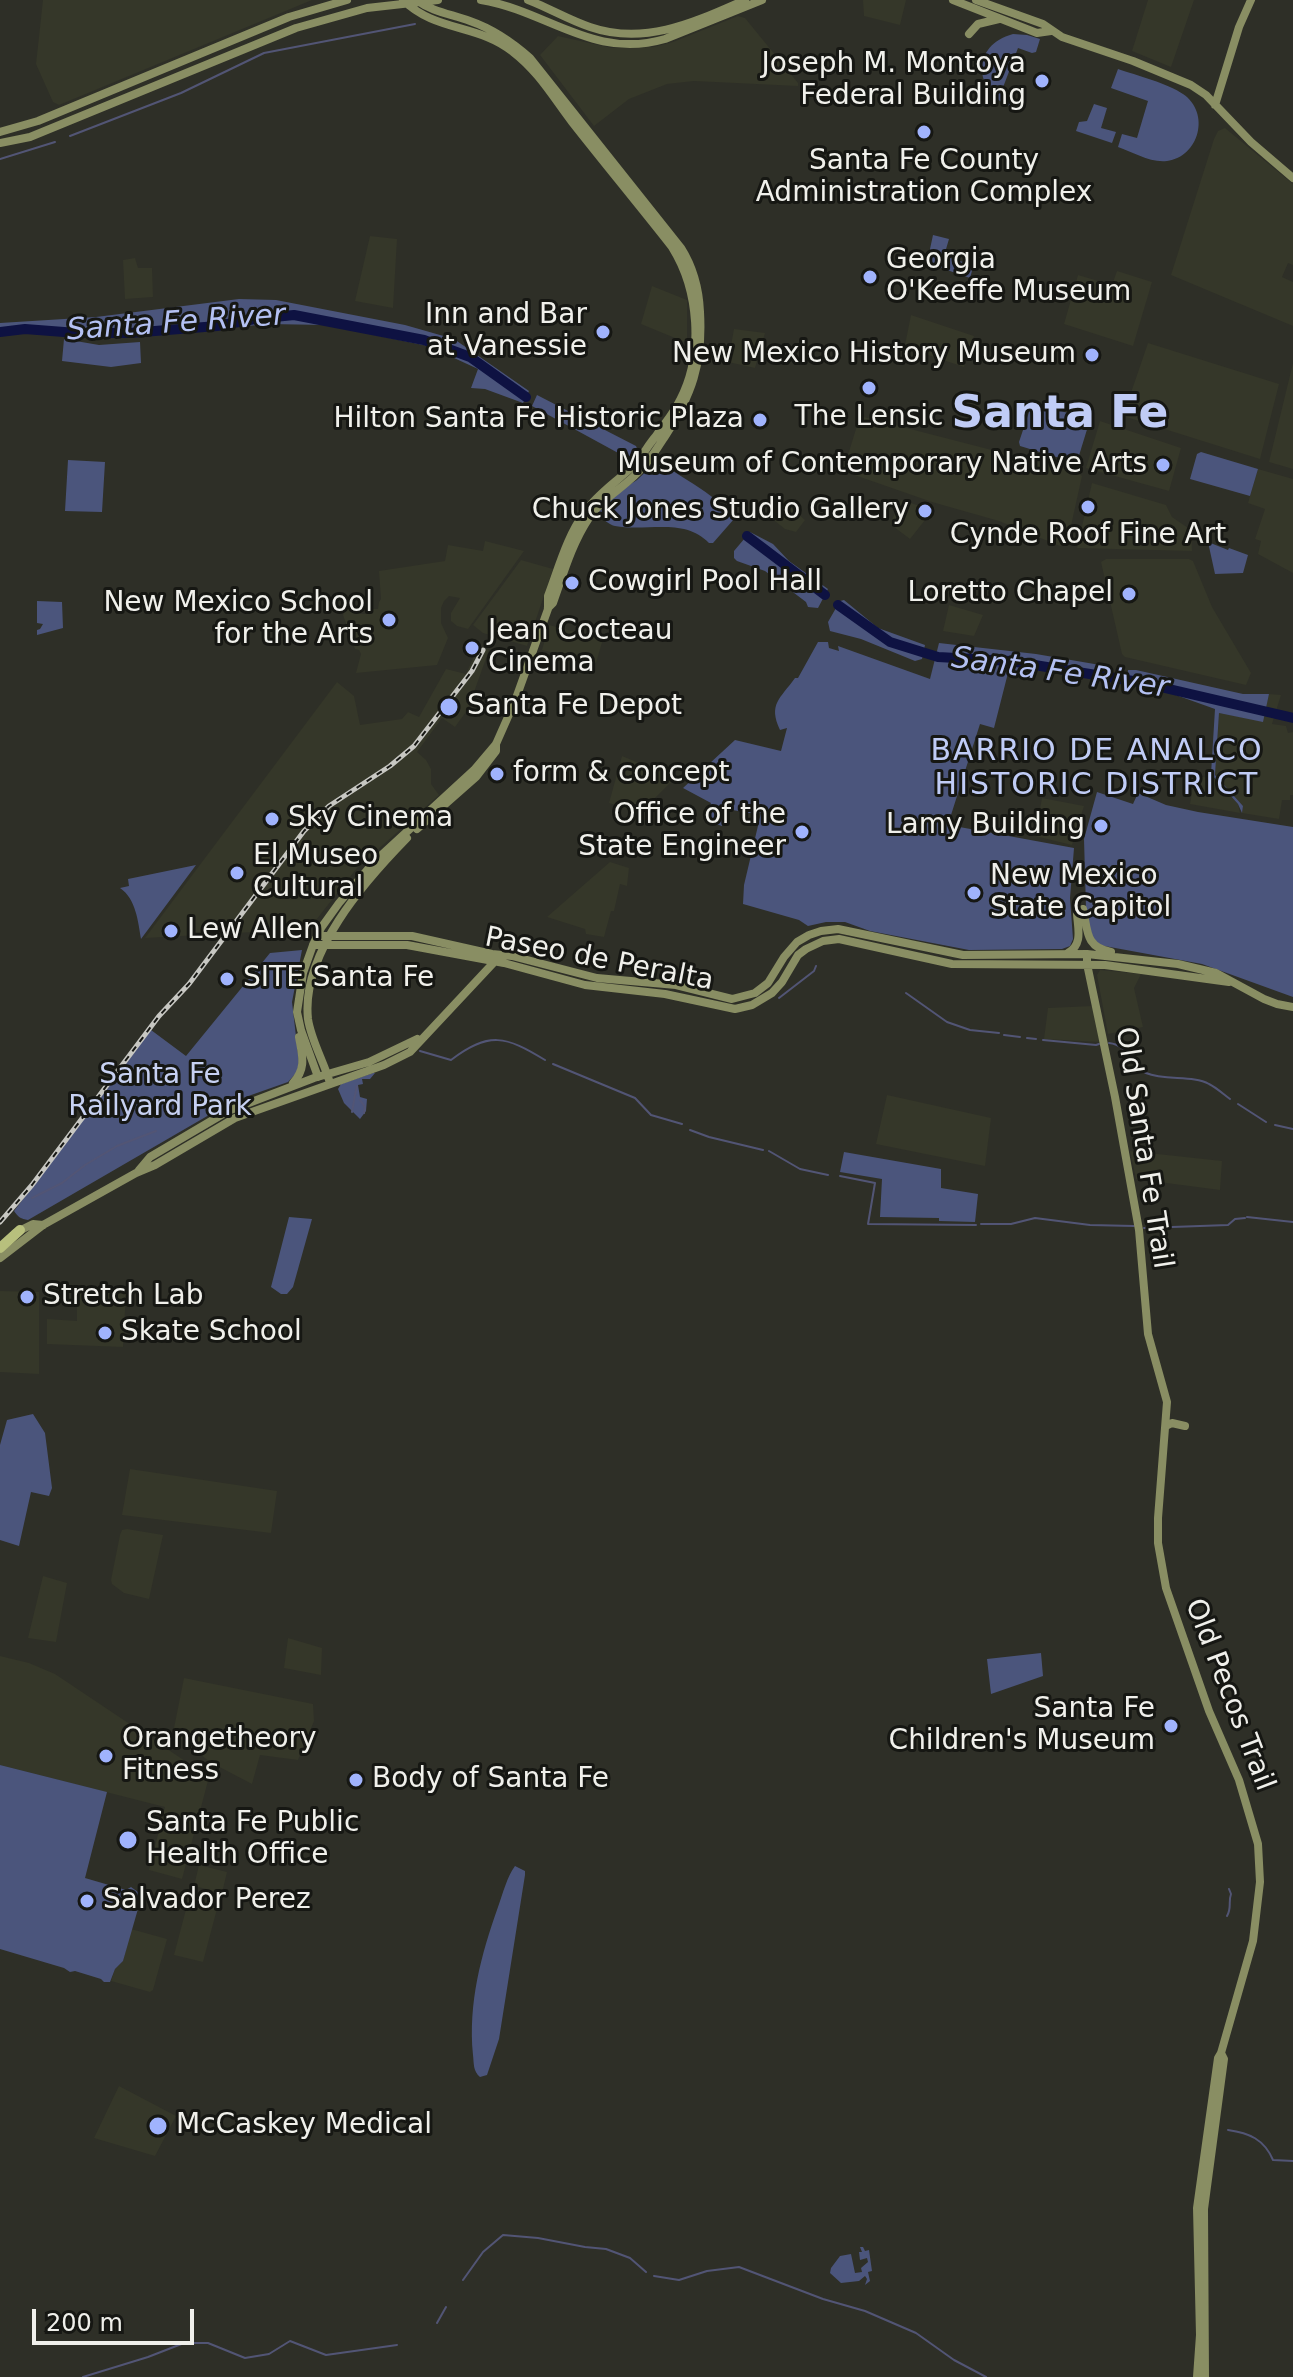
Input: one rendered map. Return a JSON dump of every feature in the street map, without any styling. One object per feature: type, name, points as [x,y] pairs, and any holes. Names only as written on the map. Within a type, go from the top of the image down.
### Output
[{"type":"highway","points":[[0,1245],[20,1230]]},
{"type":"main road","points":[[0,132],[38,121],[289,17],[347,0]]},
{"type":"main road","points":[[417,0],[431,9],[493,31],[530,58],[681,248],[689,262],[699,300],[698,366],[680,414],[643,461],[587,521],[548,609]]},
{"type":"main road","points":[[0,143],[30,137],[285,31],[344,13],[404,1],[438,0]]},
{"type":"main road","points":[[481,0],[514,7],[587,38],[626,44],[665,39],[762,0]]},
{"type":"main road","points":[[528,0],[594,29],[633,35],[668,30],[745,0]]},
{"type":"main road","points":[[953,0],[1037,33],[1051,31]]},
{"type":"main road","points":[[976,0],[1043,24],[1062,37],[1185,82],[1206,95],[1251,142],[1293,178]]},
{"type":"main road","points":[[1215,105],[1239,27],[1251,0]]},
{"type":"main road","points":[[288,1087],[299,1077],[303,1065],[297,1012],[303,973],[317,936],[339,903],[374,862],[474,770],[496,744],[548,609],[548,596],[571,534],[599,495],[643,461],[679,404],[692,364],[693,305],[689,279],[672,247],[526,63],[499,41],[434,21],[404,1]]},
{"type":"main road","points":[[969,34],[978,24],[1003,20]]},
{"type":"main road","points":[[574,548],[585,511]]},
{"type":"main road","points":[[558,590],[556,587],[563,556]]},
{"type":"main road","points":[[325,1078],[311,1030],[308,1007],[314,971],[323,945],[344,912],[390,856],[476,777],[496,751],[496,744]]},
{"type":"main road","points":[[476,777],[488,752]]},
{"type":"main road","points":[[1064,954],[1072,951],[1078,943],[1080,912],[1089,938],[1097,948],[1139,955],[1154,961]]},
{"type":"main road","points":[[805,930],[836,925],[852,927],[855,932]]},
{"type":"main road","name":"Paseo de Peralta","points":[[317,936],[412,936],[621,985],[658,983],[737,998],[760,990],[774,976],[790,950],[809,935],[830,929],[946,952],[979,955],[1087,954],[1154,961],[1207,970],[1277,1004],[1293,1007]]},
{"type":"main road","name":"Paseo de Peralta","points":[[313,945],[394,943],[498,958],[585,985],[621,985],[729,1009],[752,1005],[765,998],[777,989],[798,955],[814,944],[839,939],[961,964],[1087,964],[1230,982]]},
{"type":"main road","points":[[428,949],[472,960],[479,967],[479,978]]},
{"type":"main road","name":"Old Santa Fe Trail","points":[[1087,954],[1139,1230],[1148,1334],[1166,1396]]},
{"type":"main road","points":[[961,964],[979,955]]},
{"type":"main road","points":[[0,1258],[43,1225],[235,1118],[369,1062],[422,1036],[498,958]]},
{"type":"main road","points":[[564,979],[573,975],[597,978]]},
{"type":"main road","points":[[665,994],[680,992],[706,998],[715,994]]},
{"type":"main road","points":[[297,1012],[301,1030],[325,1078]]},
{"type":"main road","points":[[136,1173],[150,1157],[211,1119],[288,1087],[325,1078]]},
{"type":"main road","points":[[20,1230],[33,1224],[43,1225]]},
{"type":"main road","name":"Old Pecos Trail","points":[[1166,1396],[1158,1510],[1158,1543],[1166,1588],[1209,1711],[1239,1780],[1258,1844],[1260,1882],[1253,1941],[1216,2068],[1197,2208],[1200,2335],[1197,2377]]},
{"type":"main road","points":[[1166,1426],[1172,1423],[1185,1426]]},
{"type":"main road","name":"Old Pecos Trail","points":[[1205,2377],[1204,2209],[1224,2059],[1221,2053]]},
{"type":"shaded area","points":[[43,0],[312,0],[59,105],[53,102],[36,64]]},
{"type":"shaded area","points":[[863,0],[906,0],[900,25],[864,16]]},
{"type":"shaded area","points":[[1148,0],[1194,0],[1171,67],[1132,51]]},
{"type":"shaded area","points":[[738,16],[745,18],[798,86],[694,81],[667,84],[629,99],[594,126],[540,55],[558,36],[612,48],[654,47]]},
{"type":"shaded area","points":[[1225,128],[1293,184],[1293,265],[1288,263],[1282,277],[1293,282],[1293,326],[1171,275],[1214,139],[1218,131]]},
{"type":"shaded area","points":[[370,236],[397,239],[393,308],[355,301]]},
{"type":"shaded area","points":[[135,258],[138,268],[152,268],[153,297],[125,299],[123,260]]},
{"type":"shaded area","points":[[1117,271],[1152,282],[1133,346],[1064,324],[1078,275],[1112,285]]},
{"type":"shaded area","points":[[652,286],[687,300],[687,343],[641,324]]},
{"type":"shaded area","points":[[911,315],[974,336],[964,367],[907,348]]},
{"type":"shaded area","points":[[734,329],[765,333],[755,368],[728,362]]},
{"type":"shaded area","points":[[1148,343],[1279,384],[1260,459],[1123,416]]},
{"type":"shaded area","points":[[1293,363],[1293,469],[1269,462]]},
{"type":"shaded area","points":[[860,416],[1077,472],[1082,476],[1067,544],[1060,546],[999,521],[843,471]]},
{"type":"shaded area","points":[[1100,421],[1181,448],[1169,491],[1086,468]]},
{"type":"shaded area","points":[[1258,469],[1293,479],[1293,573],[1258,554],[1261,541],[1255,539],[1265,509],[1248,503]]},
{"type":"shaded area","points":[[1092,483],[1166,505],[1172,517],[1191,530],[1192,551],[1077,548]]},
{"type":"shaded area","points":[[780,498],[805,520],[796,532],[785,529],[770,517],[770,511]]},
{"type":"shaded area","points":[[901,500],[933,510],[910,539],[890,524]]},
{"type":"shaded area","points":[[485,541],[524,551],[468,629],[451,621],[451,613],[460,598],[449,596],[444,601],[441,623],[448,638],[437,665],[356,673],[361,654],[355,649],[343,615],[345,609],[360,609],[360,614],[371,614],[372,609],[378,609],[381,599],[379,571],[445,561],[448,545],[483,551]]},
{"type":"shaded area","points":[[1106,559],[1193,561],[1212,607],[1251,673],[1246,685],[1125,657],[1101,562]]},
{"type":"shaded area","points":[[521,560],[553,569],[527,646],[483,633],[473,625]]},
{"type":"shaded area","points":[[949,605],[983,615],[974,636],[943,631]]},
{"type":"shaded area","points":[[549,625],[603,639],[596,663],[542,650]]},
{"type":"shaded area","points":[[478,647],[489,650],[468,709],[455,727],[442,718],[417,752],[431,769],[431,784],[439,795],[357,868],[309,929],[145,938],[337,682],[354,696],[360,725],[402,719],[408,712],[419,717],[446,669],[466,674]]},
{"type":"shaded area","points":[[1269,694],[1281,695],[1272,724],[1286,726],[1288,733],[1293,732],[1293,795],[1290,795],[1290,800],[1282,800],[1279,819],[1242,813],[1243,806],[1215,775],[1219,713],[1262,721]]},
{"type":"shaded area","points":[[622,756],[675,778],[640,813],[609,803]]},
{"type":"shaded area","points":[[1211,774],[1238,804],[1240,813],[1190,804],[1195,776],[1210,778]]},
{"type":"shaded area","points":[[1042,798],[1084,806],[1072,845],[1035,836]]},
{"type":"shaded area","points":[[610,862],[629,868],[627,886],[620,884],[604,937],[586,934],[585,929],[547,917]]},
{"type":"shaded area","points":[[1100,970],[1141,974],[1134,988],[1143,1027],[1108,1034],[1097,975]]},
{"type":"shaded area","points":[[1093,1006],[1100,1042],[1044,1039],[1048,1008]]},
{"type":"shaded area","points":[[887,1095],[991,1118],[985,1166],[876,1144]]},
{"type":"shaded area","points":[[1130,1151],[1222,1161],[1220,1190],[1136,1179]]},
{"type":"shaded area","points":[[77,1290],[126,1292],[123,1347],[47,1344],[47,1319],[77,1321]]},
{"type":"shaded area","points":[[0,1291],[39,1292],[39,1374],[0,1372]]},
{"type":"shaded area","points":[[130,1469],[277,1491],[271,1533],[122,1515]]},
{"type":"shaded area","points":[[122,1530],[163,1535],[149,1599],[124,1593],[112,1584],[120,1535]]},
{"type":"shaded area","points":[[43,1576],[67,1583],[56,1642],[28,1638]]},
{"type":"shaded area","points":[[288,1638],[322,1648],[321,1675],[284,1668]]},
{"type":"shaded area","points":[[0,1656],[55,1674],[209,1777],[182,1879],[149,1870],[165,1807],[0,1765]]},
{"type":"shaded area","points":[[184,1678],[313,1704],[314,1721],[298,1760],[260,1755],[252,1784],[210,1762],[173,1733]]},
{"type":"shaded area","points":[[199,1865],[227,1872],[222,1893],[194,1886]]},
{"type":"shaded area","points":[[189,1898],[218,1905],[203,1962],[174,1955]]},
{"type":"shaded area","points":[[131,1929],[167,1939],[150,1992],[111,1981],[115,1969],[123,1961]]},
{"type":"shaded area","points":[[119,2086],[176,2116],[155,2156],[94,2138]]},
{"type":"green space","points":[[1013,34],[1040,39],[1036,52],[1018,48],[1002,90],[1015,95],[1011,107],[998,100],[989,90],[982,69],[990,48]]},
{"type":"green space","points":[[1118,69],[1169,87],[1192,102],[1199,122],[1198,133],[1187,152],[1178,158],[1161,161],[1118,147],[1122,134],[1137,138],[1148,101],[1111,88]]},
{"type":"green space","points":[[1094,104],[1107,108],[1101,128],[1116,132],[1112,143],[1076,131],[1079,122],[1087,121]]},
{"type":"green space","points":[[933,235],[949,239],[944,256],[963,262],[965,256],[975,260],[970,278],[927,263]]},
{"type":"green space","points":[[239,299],[276,300],[405,325],[454,339],[529,391],[523,403],[485,389],[471,388],[478,369],[428,346],[326,325],[268,324],[120,338],[38,332],[0,336],[0,323],[96,317]]},
{"type":"green space","points":[[64,339],[99,345],[140,342],[141,363],[111,367],[62,361]]},
{"type":"green space","points":[[537,395],[636,446],[638,451],[631,460],[532,406]]},
{"type":"green space","points":[[1034,403],[1088,419],[1077,462],[1020,446]]},
{"type":"green space","points":[[1201,452],[1258,469],[1250,496],[1190,479],[1197,454]]},
{"type":"green space","points":[[68,460],[105,462],[102,512],[65,511]]},
{"type":"green space","points":[[657,461],[711,496],[734,519],[713,543],[688,530],[615,526],[598,516],[615,494],[637,480]]},
{"type":"green space","points":[[750,532],[773,544],[789,561],[828,589],[818,608],[808,607],[806,602],[765,571],[734,558],[734,551]]},
{"type":"green space","points":[[1208,542],[1248,555],[1243,573],[1215,574]]},
{"type":"green space","points":[[844,600],[878,628],[925,645],[922,659],[915,661],[861,639],[830,631],[828,622],[840,601]]},
{"type":"green space","points":[[37,601],[62,602],[63,628],[37,635],[43,624],[37,623]]},
{"type":"green space","points":[[818,642],[828,642],[829,648],[839,651],[838,646],[930,679],[939,643],[1036,654],[1106,666],[1113,670],[1113,681],[1045,669],[1008,673],[994,728],[980,724],[951,815],[950,823],[954,826],[1074,848],[1070,898],[1073,939],[1070,946],[1062,949],[969,950],[870,931],[845,922],[808,926],[799,920],[743,904],[744,885],[761,813],[727,809],[722,826],[704,820],[711,803],[683,788],[735,740],[781,751],[787,728],[780,730],[775,714],[777,702],[798,678]]},
{"type":"green space","points":[[1128,670],[1243,694],[1269,694],[1263,722],[1219,713],[1215,775],[1243,806],[1242,813],[1238,804],[1211,774],[1215,709],[1159,689],[1127,685]]},
{"type":"green space","points":[[1097,792],[1133,804],[1138,793],[1166,805],[1293,827],[1293,997],[1202,964],[1099,945],[1090,934],[1086,908],[1084,839]]},
{"type":"green space","points":[[196,865],[141,939],[133,904],[120,888],[129,886],[128,879]]},
{"type":"green space","name":"Santa Fe Railyard Park","points":[[302,950],[292,1002],[299,1062],[297,1072],[288,1082],[237,1100],[28,1220],[17,1215],[14,1211],[151,1030],[186,1056],[270,953]]},
{"type":"green space","points":[[373,1073],[370,1079],[362,1079],[363,1084],[358,1085],[360,1097],[367,1099],[366,1111],[360,1119],[344,1103],[338,1089],[341,1084]]},
{"type":"green space","points":[[844,1152],[941,1169],[941,1188],[978,1194],[975,1222],[880,1217],[882,1179],[840,1172]]},
{"type":"green space","points":[[289,1217],[312,1219],[293,1287],[287,1294],[281,1294],[271,1287]]},
{"type":"green space","points":[[33,1414],[45,1433],[52,1488],[49,1496],[31,1492],[19,1546],[0,1540],[0,1445],[7,1420]]},
{"type":"green space","points":[[1041,1653],[1043,1676],[991,1694],[987,1659]]},
{"type":"green space","points":[[0,1765],[107,1792],[85,1878],[126,1890],[131,1887],[142,1895],[123,1961],[115,1969],[110,1982],[0,1949]]},
{"type":"green space","points":[[515,1866],[525,1871],[525,1875],[499,2039],[487,2075],[480,2077],[474,2067],[474,1998],[492,1925]]},
{"type":"green space","points":[[860,2247],[869,2250],[870,2281],[865,2285],[865,2276],[859,2281],[841,2283],[830,2273],[831,2268],[840,2256],[851,2254],[855,2273],[862,2272],[861,2268],[868,2262],[867,2258],[860,2260]]},
{"type":"waterway","points":[[70,136],[181,93],[264,53],[415,24]]},
{"type":"waterway","points":[[0,159],[55,142]]},
{"type":"waterway","name":"Santa Fe River","points":[[0,332],[25,329],[130,333],[217,326],[294,315],[424,340],[470,357],[526,397]]},
{"type":"waterway","name":"Santa Fe River","points":[[747,536],[825,595]]},
{"type":"waterway","name":"Santa Fe River","points":[[838,605],[890,642],[938,657],[1010,661],[1139,682],[1293,718]]},
{"type":"waterway","points":[[779,998],[814,971],[816,966]]},
{"type":"waterway","points":[[906,993],[947,1022],[970,1030],[999,1033]]},
{"type":"waterway","points":[[1004,1035],[1020,1037]]},
{"type":"waterway","points":[[1027,1038],[1036,1039]]},
{"type":"waterway","points":[[420,1051],[451,1060],[476,1044],[498,1040],[519,1046],[545,1060]]},
{"type":"waterway","points":[[1043,1040],[1099,1044]]},
{"type":"waterway","points":[[1109,1043],[1121,1047],[1146,1073],[1202,1081],[1230,1099]]},
{"type":"waterway","points":[[553,1064],[635,1098],[651,1115],[682,1124]]},
{"type":"waterway","points":[[354,1100],[357,1086]]},
{"type":"waterway","points":[[360,1100],[365,1107],[364,1113]]},
{"type":"waterway","points":[[352,1112],[354,1101]]},
{"type":"waterway","points":[[1238,1104],[1266,1122]]},
{"type":"waterway","points":[[1275,1125],[1293,1129]]},
{"type":"waterway","points":[[690,1130],[763,1150]]},
{"type":"waterway","points":[[32,1198],[62,1183],[117,1146],[156,1131]]},
{"type":"waterway","points":[[769,1151],[800,1169],[828,1175]]},
{"type":"waterway","points":[[840,1176],[875,1183],[868,1224],[976,1225]]},
{"type":"waterway","points":[[1247,1217],[1293,1222]]},
{"type":"waterway","points":[[981,1224],[1011,1224],[1035,1218],[1090,1225],[1134,1226]]},
{"type":"waterway","points":[[1144,1228],[1228,1225],[1235,1219],[1245,1218]]},
{"type":"waterway","points":[[1150,1736],[1155,1739]]},
{"type":"waterway","points":[[1227,1916],[1229,1889]]},
{"type":"waterway","points":[[1228,2130],[1255,2138],[1273,2160],[1293,2161]]},
{"type":"waterway","points":[[463,2280],[483,2252],[503,2235],[606,2249],[630,2258],[646,2272]]},
{"type":"waterway","points":[[654,2276],[679,2280],[707,2271],[739,2267],[823,2299],[865,2311],[916,2333],[954,2360],[986,2377]]},
{"type":"waterway","points":[[437,2323],[446,2307]]},
{"type":"waterway","points":[[83,2377],[184,2343],[208,2343],[245,2358],[269,2354],[290,2341],[326,2355],[397,2345]]},
{"type":"railway","points":[[0,1222],[32,1185],[159,1016],[189,984],[304,831],[329,806],[390,766],[414,746],[472,671],[483,650]]},
{"type":"place","name":"Joseph M. Montoya Federal Building","points":[[1042,81]]},
{"type":"place","name":"Santa Fe County Administration Complex","points":[[924,132]]},
{"type":"place","name":"Georgia O'Keeffe Museum","points":[[870,277]]},
{"type":"place","name":"Inn and Bar at Vanessie","points":[[603,332]]},
{"type":"place","name":"New Mexico History Museum","points":[[1092,355]]},
{"type":"place","name":"The Lensic","points":[[869,388]]},
{"type":"place","name":"Hilton Santa Fe Historic Plaza","points":[[760,420]]},
{"type":"place","name":"Museum of Contemporary Native Arts","points":[[1163,465]]},
{"type":"place","name":"Cynde Roof Fine Art","points":[[1088,507]]},
{"type":"place","name":"Chuck Jones Studio Gallery","points":[[925,511]]},
{"type":"place","name":"Cowgirl Pool Hall","points":[[572,583]]},
{"type":"place","name":"Loretto Chapel","points":[[1129,594]]},
{"type":"place","name":"New Mexico School for the Arts","points":[[389,620]]},
{"type":"place","name":"Jean Cocteau Cinema","points":[[472,648]]},
{"type":"place","name":"Santa Fe Depot","points":[[449,707]]},
{"type":"place","name":"form & concept","points":[[497,774]]},
{"type":"place","name":"Sky Cinema","points":[[272,819]]},
{"type":"place","name":"Lamy Building","points":[[1101,826]]},
{"type":"place","name":"Office of the State Engineer","points":[[802,832]]},
{"type":"place","name":"El Museo Cultural","points":[[237,873]]},
{"type":"place","name":"New Mexico State Capitol","points":[[974,893]]},
{"type":"place","name":"Lew Allen","points":[[171,931]]},
{"type":"place","name":"SITE Santa Fe","points":[[227,979]]},
{"type":"place","name":"Stretch Lab","points":[[27,1297]]},
{"type":"place","name":"Skate School","points":[[105,1333]]},
{"type":"place","name":"Santa Fe Children's Museum","points":[[1171,1726]]},
{"type":"place","name":"Orangetheory Fitness","points":[[106,1756]]},
{"type":"place","name":"Body of Santa Fe","points":[[356,1780]]},
{"type":"place","name":"Santa Fe Public Health Office","points":[[128,1840]]},
{"type":"place","name":"Salvador Perez","points":[[87,1901]]},
{"type":"place","name":"McCaskey Medical","points":[[158,2126]]},
{"type":"district","name":"Santa Fe","points":[[1060,416]]},
{"type":"district","name":"BARRIO DE ANALCO HISTORIC DISTRICT","points":[[1097,769]]}]
